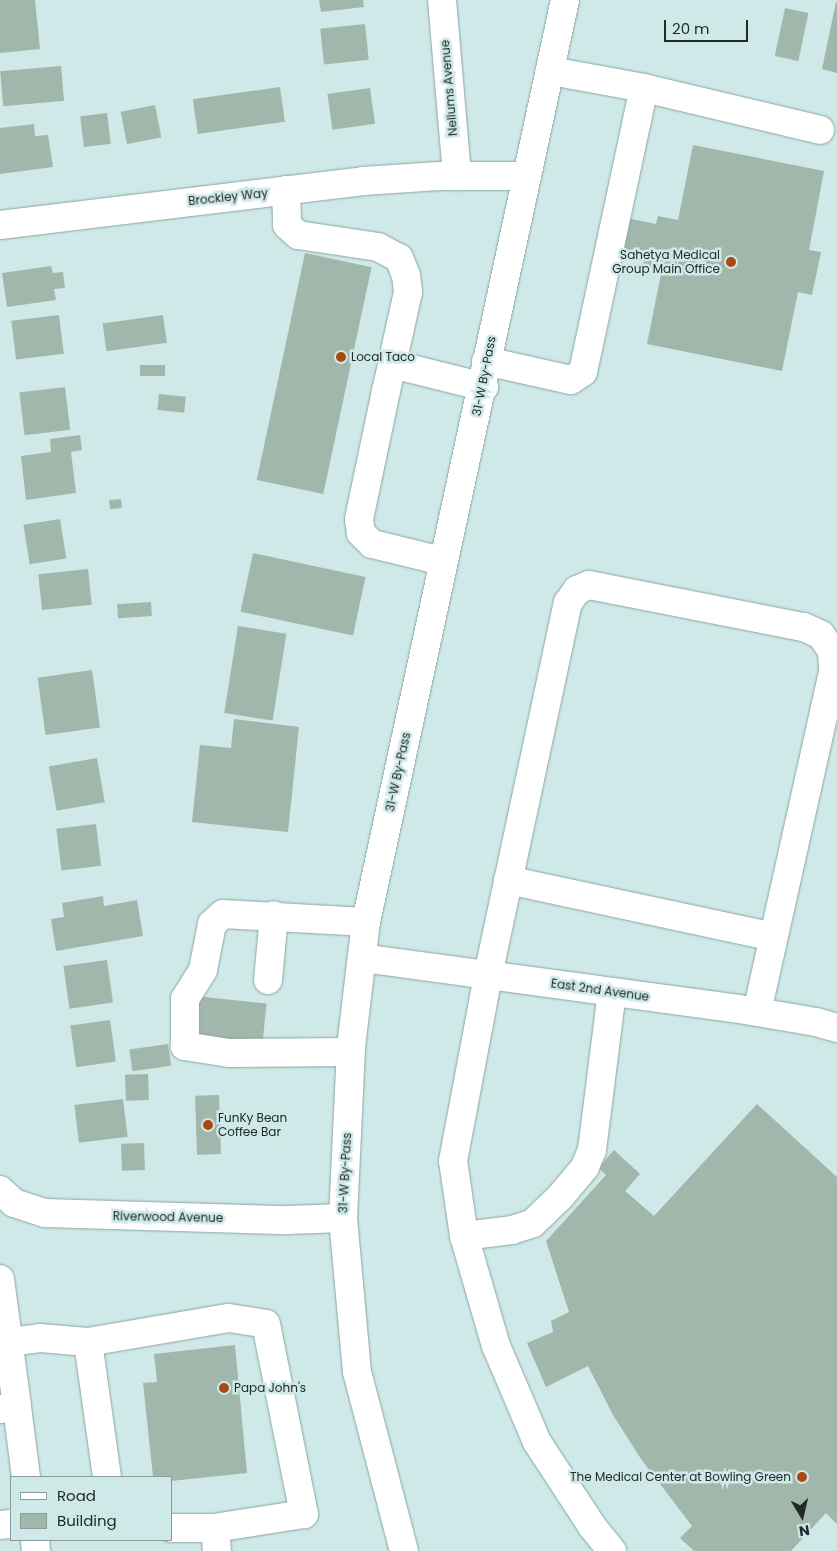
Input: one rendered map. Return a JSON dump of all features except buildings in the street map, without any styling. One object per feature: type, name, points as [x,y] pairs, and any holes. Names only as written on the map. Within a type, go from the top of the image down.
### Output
[{"type":"main road","name":"Nellums Avenue","points":[[442,0],[457,176]]},
{"type":"main road","name":"31-W By-Pass","points":[[404,1551],[357,1372],[343,1218],[350,1052],[366,922],[442,561],[485,374],[565,0]]},
{"type":"main road","points":[[550,71],[644,88],[820,130]]},
{"type":"main road","points":[[392,364],[485,374],[571,380],[583,372],[644,88]]},
{"type":"main road","name":"Brockley Way","points":[[0,225],[417,176],[526,176]]},
{"type":"main road","points":[[286,190],[287,225],[298,235],[378,247],[399,258],[406,275],[408,292],[359,519],[361,533],[372,544],[442,561]]},
{"type":"main road","points":[[612,1551],[592,1526],[536,1442],[496,1346],[464,1236],[453,1161],[488,975],[568,603],[577,590],[589,585],[605,586],[804,627],[821,635],[832,651],[834,672],[757,1012]]},
{"type":"main road","points":[[508,880],[773,937]]},
{"type":"main road","points":[[350,1052],[229,1053],[185,1046],[184,999],[203,970],[212,924],[223,914],[274,915],[366,922]]},
{"type":"main road","points":[[268,980],[274,915]]},
{"type":"main road","name":"East 2nd Avenue","points":[[362,958],[757,1012],[816,1022],[837,1028]]},
{"type":"main road","points":[[464,1236],[512,1230],[533,1223],[560,1197],[585,1167],[592,1150],[612,992]]},
{"type":"main road","name":"Riverwood Avenue","points":[[2,1198],[24,1208],[45,1213],[287,1220],[343,1218]]},
{"type":"main road","points":[[0,1279],[9,1342],[8,1408],[26,1476]]},
{"type":"main road","points":[[9,1342],[40,1338],[88,1342],[229,1318],[266,1324],[304,1514],[216,1539],[172,1528]]},
{"type":"main road","points":[[88,1342],[107,1476]]},
{"type":"place","name":"Sahetya Medical Group Main Office","points":[[731,262]]},
{"type":"place","name":"Local Taco","points":[[341,357]]},
{"type":"place","name":"FunKy Bean Coffee Bar","points":[[208,1125]]},
{"type":"place","name":"Papa John's","points":[[224,1388]]},
{"type":"place","name":"The Medical Center at Bowling Green","points":[[802,1477]]}]
